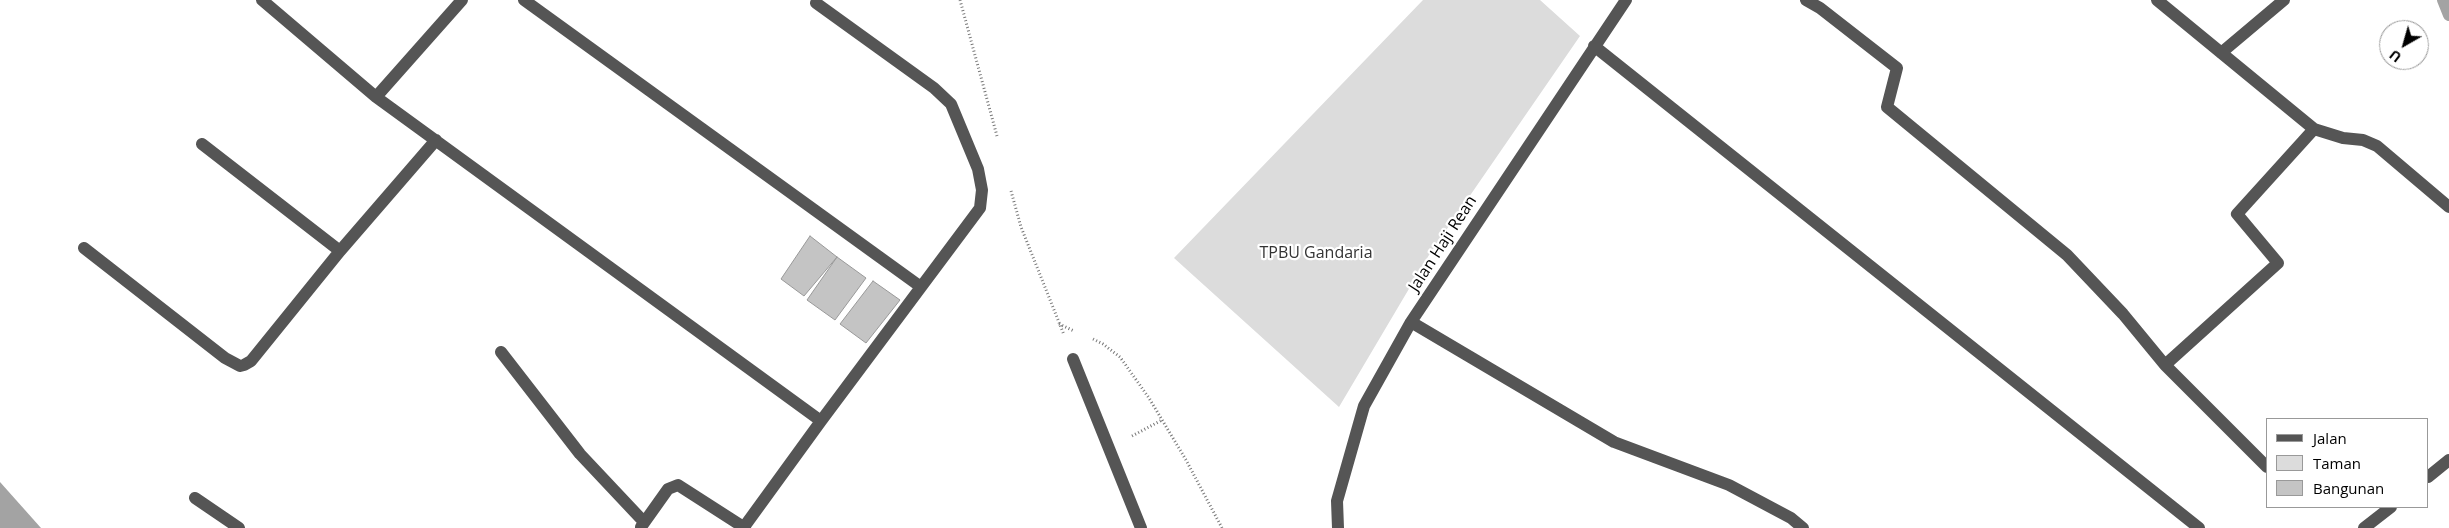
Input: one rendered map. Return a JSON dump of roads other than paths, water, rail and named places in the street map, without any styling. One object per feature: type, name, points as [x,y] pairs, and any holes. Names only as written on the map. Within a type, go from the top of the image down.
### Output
[{"type":"street","points":[[262,0],[376,96],[821,421]]},
{"type":"street","points":[[376,96],[462,0]]},
{"type":"street","points":[[524,0],[921,287]]},
{"type":"street","name":"Jalan Haji Rean","points":[[1338,528],[1337,500],[1364,406],[1411,322],[1626,0]]},
{"type":"street","points":[[1806,0],[1820,8],[1897,68],[1887,107],[2067,255],[2122,314],[2165,365],[2266,466]]},
{"type":"street","points":[[2156,0],[2314,129],[2343,138],[2363,140],[2377,146],[2449,208]]},
{"type":"street","points":[[2221,53],[2284,0]]},
{"type":"street","points":[[501,352],[580,454],[642,525],[668,489],[678,485],[744,528],[821,421],[980,208],[982,190],[978,169],[951,104],[934,88],[816,3]]},
{"type":"street","points":[[1594,46],[2199,528]]},
{"type":"street","points":[[2165,365],[2278,263],[2237,214],[2314,129]]},
{"type":"street","points":[[84,248],[225,358],[240,366],[251,361],[340,251],[436,140]]},
{"type":"street","points":[[202,144],[340,251]]},
{"type":"street","points":[[1411,322],[1614,442],[1730,485],[1791,518],[1803,528]]},
{"type":"street","points":[[1073,359],[1141,528]]},
{"type":"street","points":[[2429,476],[2449,460]]},
{"type":"street","points":[[195,498],[239,528]]},
{"type":"street","points":[[2364,528],[2390,508]]},
{"type":"waterway","points":[[2443,0],[2449,15]]},
{"type":"park label","name":"TPBU Gandaria","points":[[1316,253]]}]
